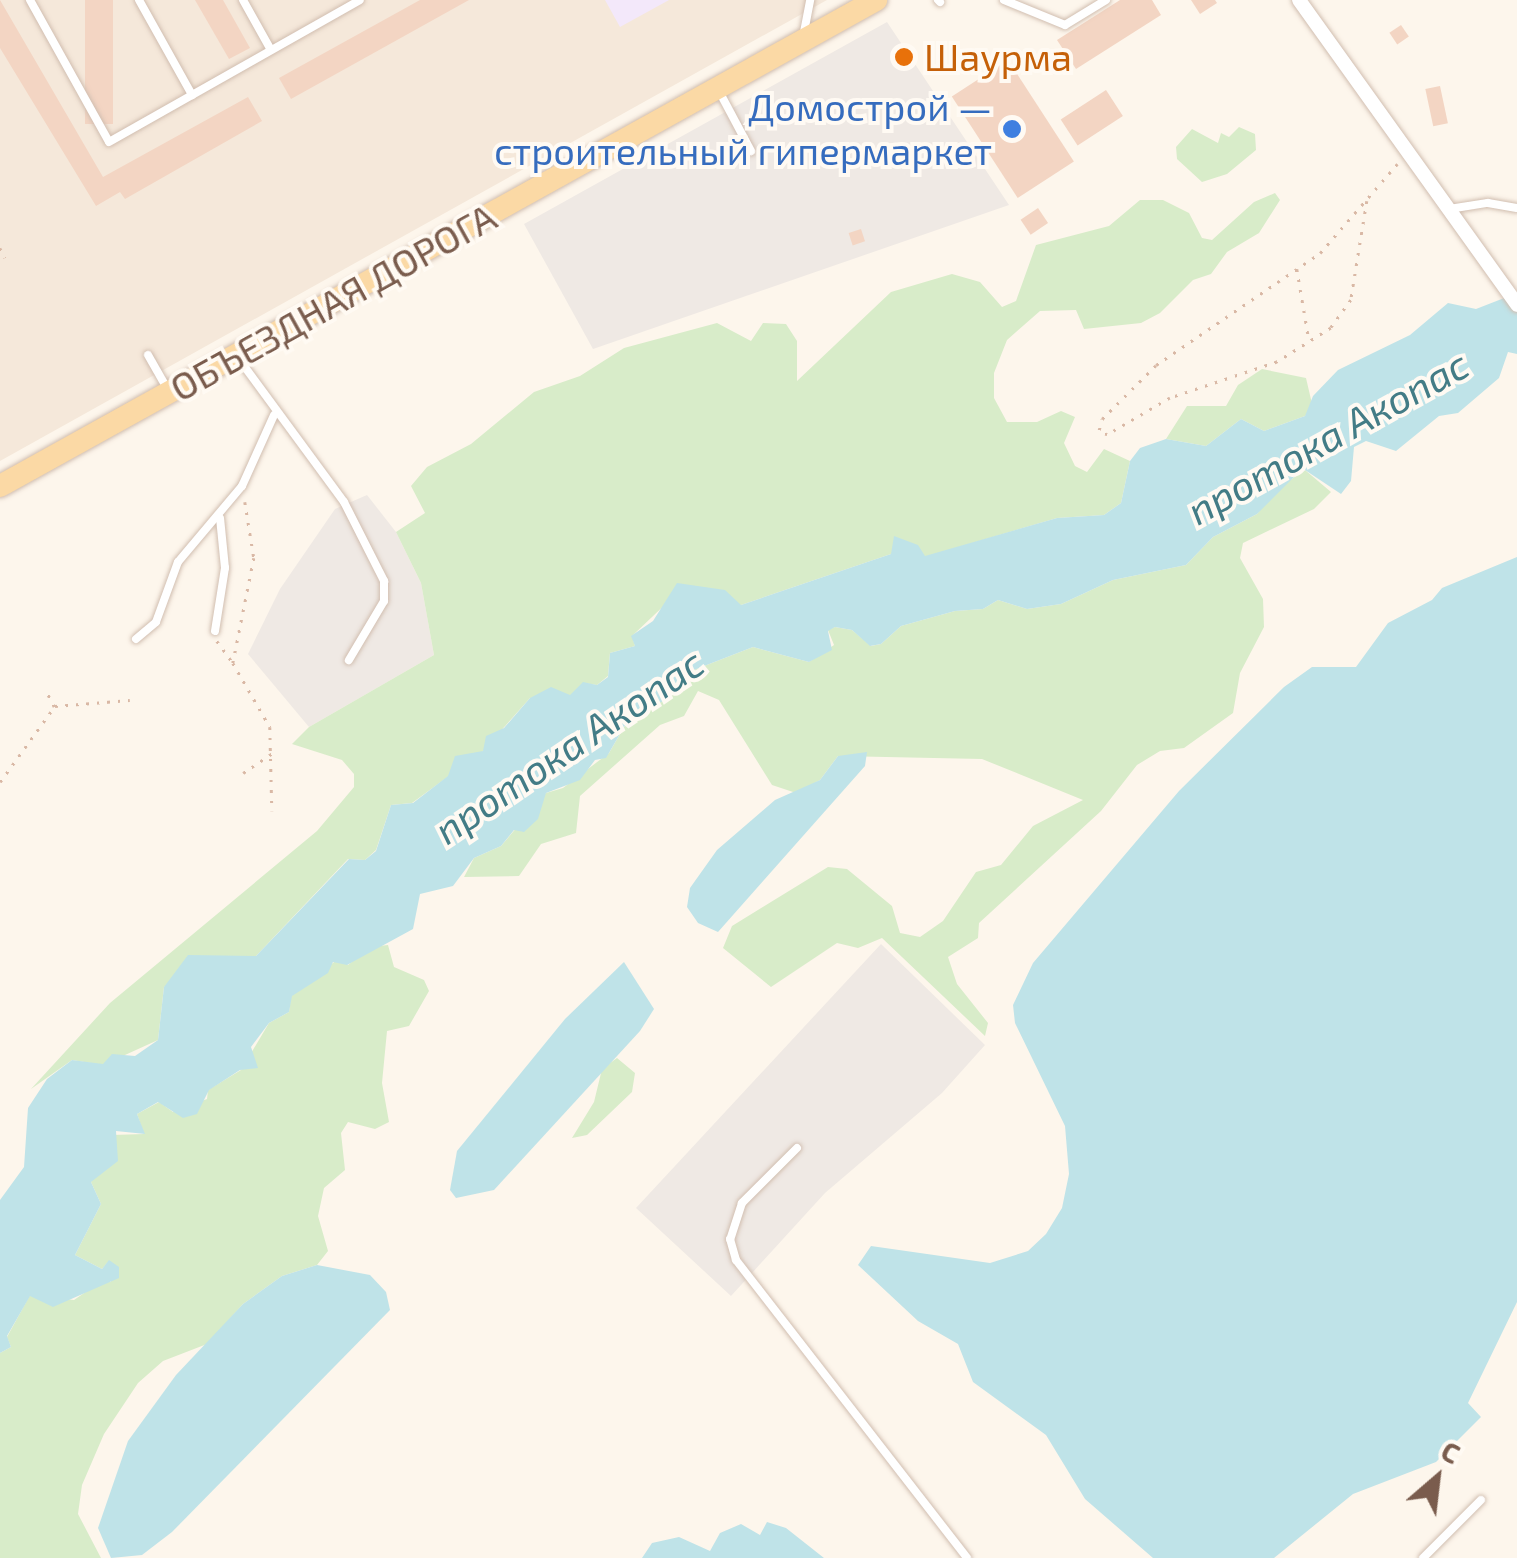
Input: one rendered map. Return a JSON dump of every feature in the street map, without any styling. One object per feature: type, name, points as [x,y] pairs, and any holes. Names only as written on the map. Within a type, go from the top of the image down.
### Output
[{"type":"main road","name":"ОБЪЕЗДНАЯ ДОРОГА","points":[[0,486],[876,0]]},
{"type":"street","points":[[1299,0],[1517,305]]},
{"type":"lane","points":[[30,0],[109,142],[360,0]]},
{"type":"lane","points":[[140,0],[192,95]]},
{"type":"lane","points":[[243,0],[271,50]]},
{"type":"lane","points":[[802,42],[810,0]]},
{"type":"lane","points":[[1004,0],[1065,25],[1106,0]]},
{"type":"lane","points":[[718,89],[751,152]]},
{"type":"lane","points":[[1449,210],[1488,203],[1517,208]]},
{"type":"lane","points":[[148,355],[169,392]]},
{"type":"lane","points":[[236,355],[274,415],[344,502],[384,581],[384,600],[350,660]]},
{"type":"lane","points":[[136,639],[156,622],[178,562],[220,518],[242,486],[274,415]]},
{"type":"lane","points":[[215,631],[226,568],[220,518]]},
{"type":"lane","points":[[797,1148],[742,1203],[732,1223],[736,1260],[967,1558]]},
{"type":"lane","points":[[1424,1558],[1481,1500]]},
{"type":"path","points":[[1367,202],[1351,300],[1330,328],[1252,373],[1170,398],[1107,435],[1099,430],[1102,419],[1156,365],[1297,268],[1367,202],[1408,152]]},
{"type":"path","points":[[0,248],[5,258]]},
{"type":"path","points":[[1297,268],[1310,341]]},
{"type":"path","points":[[233,664],[254,558],[242,486]]},
{"type":"path","points":[[215,631],[270,728],[275,753],[272,811]]},
{"type":"path","points":[[45,689],[54,706]]},
{"type":"path","points":[[54,706],[130,700]]},
{"type":"path","points":[[0,782],[54,706]]},
{"type":"path","points":[[244,773],[275,753]]},
{"type":"shaded area","points":[[0,0],[827,0],[0,461]]},
{"type":"shaded area","points":[[605,0],[669,0],[620,27]]},
{"type":"shaded area","points":[[887,22],[1009,205],[593,349],[524,224]]},
{"type":"shaded area","points":[[367,495],[396,532],[421,583],[434,655],[309,727],[248,654],[280,589],[335,509]]},
{"type":"shaded area","points":[[881,944],[985,1045],[942,1093],[825,1193],[731,1296],[636,1208]]},
{"type":"green space","points":[[1239,127],[1255,134],[1256,150],[1227,174],[1202,182],[1177,159],[1176,147],[1192,129],[1218,143],[1221,133],[1229,137]]},
{"type":"green space","points":[[1275,193],[1280,200],[1259,233],[1227,252],[1211,274],[1193,280],[1160,313],[1141,323],[1084,329],[1076,310],[1040,311],[1007,340],[994,373],[994,398],[1007,422],[1037,422],[1061,411],[1075,417],[1064,443],[1075,466],[1087,472],[1104,449],[1130,461],[1121,503],[1104,515],[1057,518],[925,557],[891,554],[741,605],[672,598],[632,636],[635,646],[610,653],[608,676],[597,685],[583,683],[570,696],[530,698],[483,751],[412,803],[391,805],[376,850],[365,860],[348,859],[256,956],[164,987],[158,1040],[103,1065],[72,1060],[31,1089],[110,1003],[317,831],[354,787],[354,774],[342,760],[292,744],[309,727],[434,655],[421,583],[396,532],[425,513],[411,486],[427,467],[471,444],[534,392],[580,376],[624,348],[717,323],[751,341],[763,323],[786,324],[797,341],[797,381],[891,292],[952,274],[980,282],[1002,307],[1016,301],[1036,245],[1109,226],[1140,200],[1163,200],[1189,213],[1202,238],[1212,240],[1254,202]]},
{"type":"green space","points":[[1262,369],[1306,378],[1313,408],[1305,416],[1264,431],[1241,419],[1206,446],[1166,439],[1187,406],[1226,406],[1238,385]]},
{"type":"green space","points":[[1305,470],[1331,492],[1314,509],[1243,543],[1240,558],[1263,599],[1264,627],[1240,673],[1233,713],[1184,748],[1160,751],[1137,765],[1101,811],[979,923],[978,938],[948,957],[957,984],[988,1023],[985,1036],[882,938],[858,948],[837,943],[771,987],[723,948],[732,926],[828,867],[847,869],[892,906],[900,933],[920,937],[943,921],[976,872],[1001,865],[1033,826],[1083,800],[982,759],[838,756],[820,780],[796,793],[772,785],[719,700],[698,691],[684,716],[660,725],[580,796],[576,833],[541,844],[519,876],[464,877],[474,858],[501,846],[546,793],[563,788],[609,753],[627,722],[645,715],[681,675],[753,647],[809,662],[834,645],[828,630],[835,627],[852,630],[871,646],[881,644],[901,626],[955,611],[983,609],[998,600],[1027,609],[1061,604],[1113,580],[1186,565],[1213,537],[1257,514],[1277,489]]},
{"type":"green space","points":[[388,945],[394,967],[424,980],[429,991],[409,1026],[387,1031],[382,1083],[389,1122],[375,1129],[348,1122],[341,1133],[345,1170],[324,1188],[318,1216],[328,1251],[317,1265],[282,1276],[243,1304],[207,1344],[163,1361],[138,1383],[104,1434],[82,1485],[78,1514],[101,1558],[0,1558],[0,1353],[11,1347],[7,1337],[30,1295],[74,1300],[103,1280],[111,1282],[109,1261],[102,1269],[75,1255],[101,1204],[91,1182],[112,1135],[144,1134],[137,1114],[159,1102],[173,1112],[207,1099],[208,1090],[241,1070],[269,1023],[289,1012],[291,996],[338,959],[348,965],[370,947]]},
{"type":"green space","points":[[617,1058],[635,1073],[632,1092],[587,1135],[572,1138],[594,1102],[602,1069]]},
{"type":"water","name":"протока Акопас","points":[[1517,293],[1517,354],[1508,352],[1499,378],[1458,413],[1439,416],[1396,451],[1366,441],[1354,447],[1351,481],[1341,494],[1305,470],[1298,473],[1257,514],[1213,537],[1186,565],[1113,580],[1061,604],[1027,609],[998,600],[983,609],[955,611],[901,626],[881,644],[870,646],[852,630],[835,627],[828,631],[832,650],[809,662],[753,647],[681,675],[668,698],[627,722],[606,758],[595,760],[580,780],[546,793],[538,819],[524,832],[514,830],[501,846],[474,858],[453,886],[420,894],[413,929],[347,965],[333,962],[328,973],[292,996],[289,1012],[269,1023],[251,1047],[258,1068],[240,1070],[209,1090],[197,1114],[183,1118],[158,1102],[137,1114],[145,1134],[116,1131],[118,1161],[91,1182],[101,1204],[75,1255],[102,1269],[109,1260],[119,1267],[119,1278],[53,1307],[30,1296],[7,1336],[11,1347],[0,1353],[0,1200],[24,1167],[28,1108],[47,1079],[72,1060],[103,1064],[112,1054],[135,1056],[158,1040],[164,987],[188,955],[256,956],[349,859],[365,860],[376,851],[391,805],[413,803],[448,776],[455,756],[483,751],[486,736],[504,728],[530,698],[551,687],[570,695],[583,682],[597,685],[608,677],[610,653],[635,646],[631,636],[653,621],[677,583],[725,590],[741,605],[891,554],[894,536],[918,545],[925,556],[1057,518],[1104,515],[1121,503],[1130,461],[1140,448],[1166,439],[1206,446],[1241,419],[1264,431],[1305,416],[1313,396],[1338,370],[1410,335],[1448,303],[1476,309]]},
{"type":"water","points":[[1517,557],[1517,1302],[1468,1403],[1481,1417],[1436,1462],[1353,1494],[1274,1558],[1153,1558],[1085,1499],[1046,1435],[973,1382],[958,1344],[918,1321],[858,1265],[871,1246],[990,1263],[1028,1251],[1046,1234],[1062,1208],[1069,1174],[1065,1126],[1015,1023],[1013,1005],[1033,963],[1179,791],[1284,687],[1312,667],[1356,667],[1388,623],[1432,600],[1442,588]]},
{"type":"water","points":[[867,752],[865,766],[718,932],[698,923],[687,907],[690,888],[717,850],[775,800],[820,780],[838,756]]},
{"type":"water","points":[[624,962],[654,1009],[640,1031],[494,1190],[456,1198],[450,1190],[457,1151],[565,1019]]},
{"type":"water","points":[[317,1265],[370,1275],[386,1292],[390,1310],[172,1532],[142,1555],[111,1558],[98,1528],[128,1441],[176,1375],[243,1304],[282,1276]]},
{"type":"water","points":[[767,1522],[786,1528],[824,1558],[642,1558],[652,1543],[679,1537],[710,1551],[720,1533],[741,1524],[760,1535]]},
{"type":"building","points":[[0,0],[103,177],[248,97],[262,121],[125,199],[120,192],[96,206],[0,48]]},
{"type":"building","points":[[85,0],[113,0],[113,124],[85,124]]},
{"type":"building","points":[[195,0],[223,0],[250,48],[229,59]]},
{"type":"building","points":[[420,0],[469,0],[291,99],[279,78]]},
{"type":"building","points":[[1120,0],[1152,0],[1161,15],[1076,69],[1057,40]]},
{"type":"building","points":[[1191,0],[1215,0],[1217,3],[1200,14]]},
{"type":"building","points":[[1401,25],[1409,37],[1397,44],[1389,33]]},
{"type":"building","name":"Домострой — строительный гипермаркет","points":[[1008,60],[1074,161],[1018,198],[952,96]]},
{"type":"building","points":[[1440,86],[1448,123],[1433,126],[1425,89]]},
{"type":"building","points":[[1106,90],[1123,116],[1078,145],[1061,119]]},
{"type":"building","points":[[1038,208],[1048,223],[1031,235],[1021,220]]},
{"type":"building","points":[[861,229],[865,241],[853,245],[849,233]]},
{"type":"place","name":"Шаурма","points":[[904,57]]},
{"type":"place","name":"Домострой — строительный гипермаркет","points":[[1012,129]]}]
